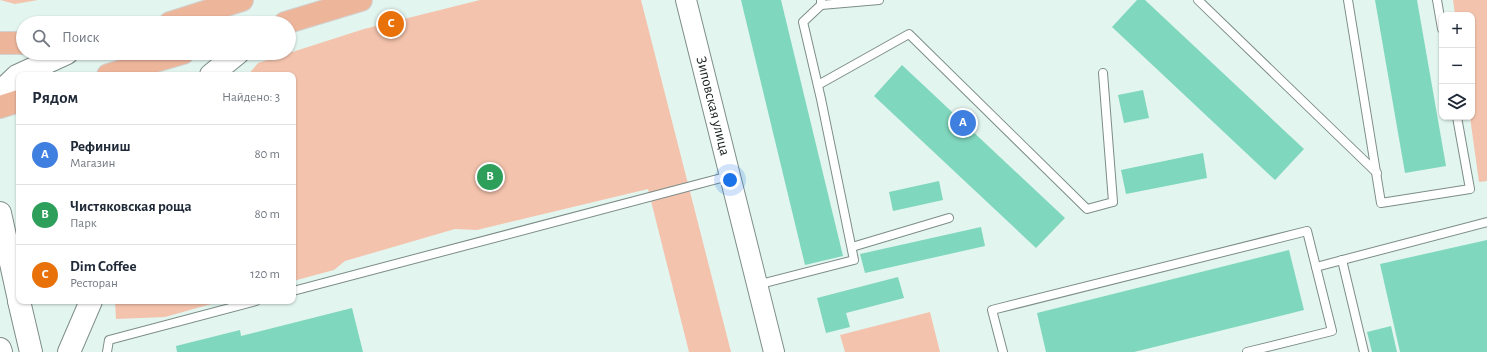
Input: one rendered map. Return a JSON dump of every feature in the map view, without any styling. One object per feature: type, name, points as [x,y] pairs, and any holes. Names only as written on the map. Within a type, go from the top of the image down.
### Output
[{"type":"main road","points":[[192,16],[242,0]]},
{"type":"main road","points":[[296,20],[361,0]]},
{"type":"main road","points":[[0,43],[16,43]]},
{"type":"main road","points":[[26,72],[52,60]]},
{"type":"main road","points":[[118,72],[159,60]]},
{"type":"main road","points":[[215,72],[229,60]]},
{"type":"main road","points":[[0,92],[16,77]]},
{"type":"main road","points":[[0,107],[16,102]]},
{"type":"main road","points":[[0,213],[16,286]]},
{"type":"main road","points":[[20,304],[31,352]]},
{"type":"main road","points":[[69,352],[91,304]]},
{"type":"street","name":"Зиповская улица","points":[[686,3],[774,352]]},
{"type":"lane","points":[[757,285],[854,260],[818,85],[803,22],[821,3],[878,0]]},
{"type":"lane","points":[[1198,0],[1377,173]]},
{"type":"lane","points":[[1348,0],[1381,203],[1470,189],[1458,120]]},
{"type":"lane","points":[[1437,0],[1439,12]]},
{"type":"lane","points":[[818,85],[908,34],[1087,209],[1113,202],[1103,73]]},
{"type":"lane","points":[[296,290],[730,176]]},
{"type":"lane","points":[[852,247],[949,218]]},
{"type":"lane","points":[[1316,267],[1487,222]]},
{"type":"lane","points":[[1003,352],[992,310],[1307,231],[1332,331],[1247,352]]},
{"type":"lane","points":[[1342,260],[1364,352]]},
{"type":"lane","points":[[107,352],[109,340],[245,304]]},
{"type":"shaded area","points":[[0,0],[38,0],[15,4]]},
{"type":"shaded area","points":[[480,0],[641,0],[731,352],[689,352],[648,189],[477,230],[455,229],[345,261],[334,270],[296,280],[296,72],[250,72],[258,63],[267,60],[296,60],[296,51],[364,29]]},
{"type":"shaded area","points":[[1453,0],[1487,0],[1487,181],[1479,182],[1470,120],[1475,120],[1475,12],[1455,12]]},
{"type":"shaded area","points":[[115,304],[211,304],[165,317],[116,319]]},
{"type":"shaded area","points":[[930,312],[940,352],[845,352],[840,335]]},
{"type":"building","points":[[741,0],[781,0],[843,256],[805,265]]},
{"type":"building","points":[[1137,0],[1145,0],[1304,149],[1275,180],[1112,27]]},
{"type":"building","points":[[1375,0],[1417,0],[1446,166],[1405,173]]},
{"type":"building","points":[[902,65],[1065,218],[1036,248],[874,96]]},
{"type":"building","points":[[1143,90],[1149,118],[1124,123],[1118,95]]},
{"type":"building","points":[[1203,153],[1207,178],[1126,194],[1121,170]]},
{"type":"building","points":[[939,181],[943,200],[893,211],[889,192]]},
{"type":"building","points":[[981,227],[985,246],[865,273],[860,254]]},
{"type":"building","points":[[1487,240],[1487,352],[1400,352],[1380,264]]},
{"type":"building","points":[[1289,250],[1304,310],[1134,352],[1046,352],[1037,313]]},
{"type":"building","points":[[898,277],[904,298],[846,313],[850,327],[826,333],[817,298]]},
{"type":"building","points":[[352,308],[363,352],[177,352],[176,346],[240,330],[241,336]]},
{"type":"building","points":[[1391,326],[1397,352],[1372,352],[1367,332]]},
{"type":"place","name":"Dim Coffee","points":[[391,24]]},
{"type":"place","name":"Рефиниш","points":[[963,123]]},
{"type":"place","name":"Чистяковская роща","points":[[490,177]]}]
